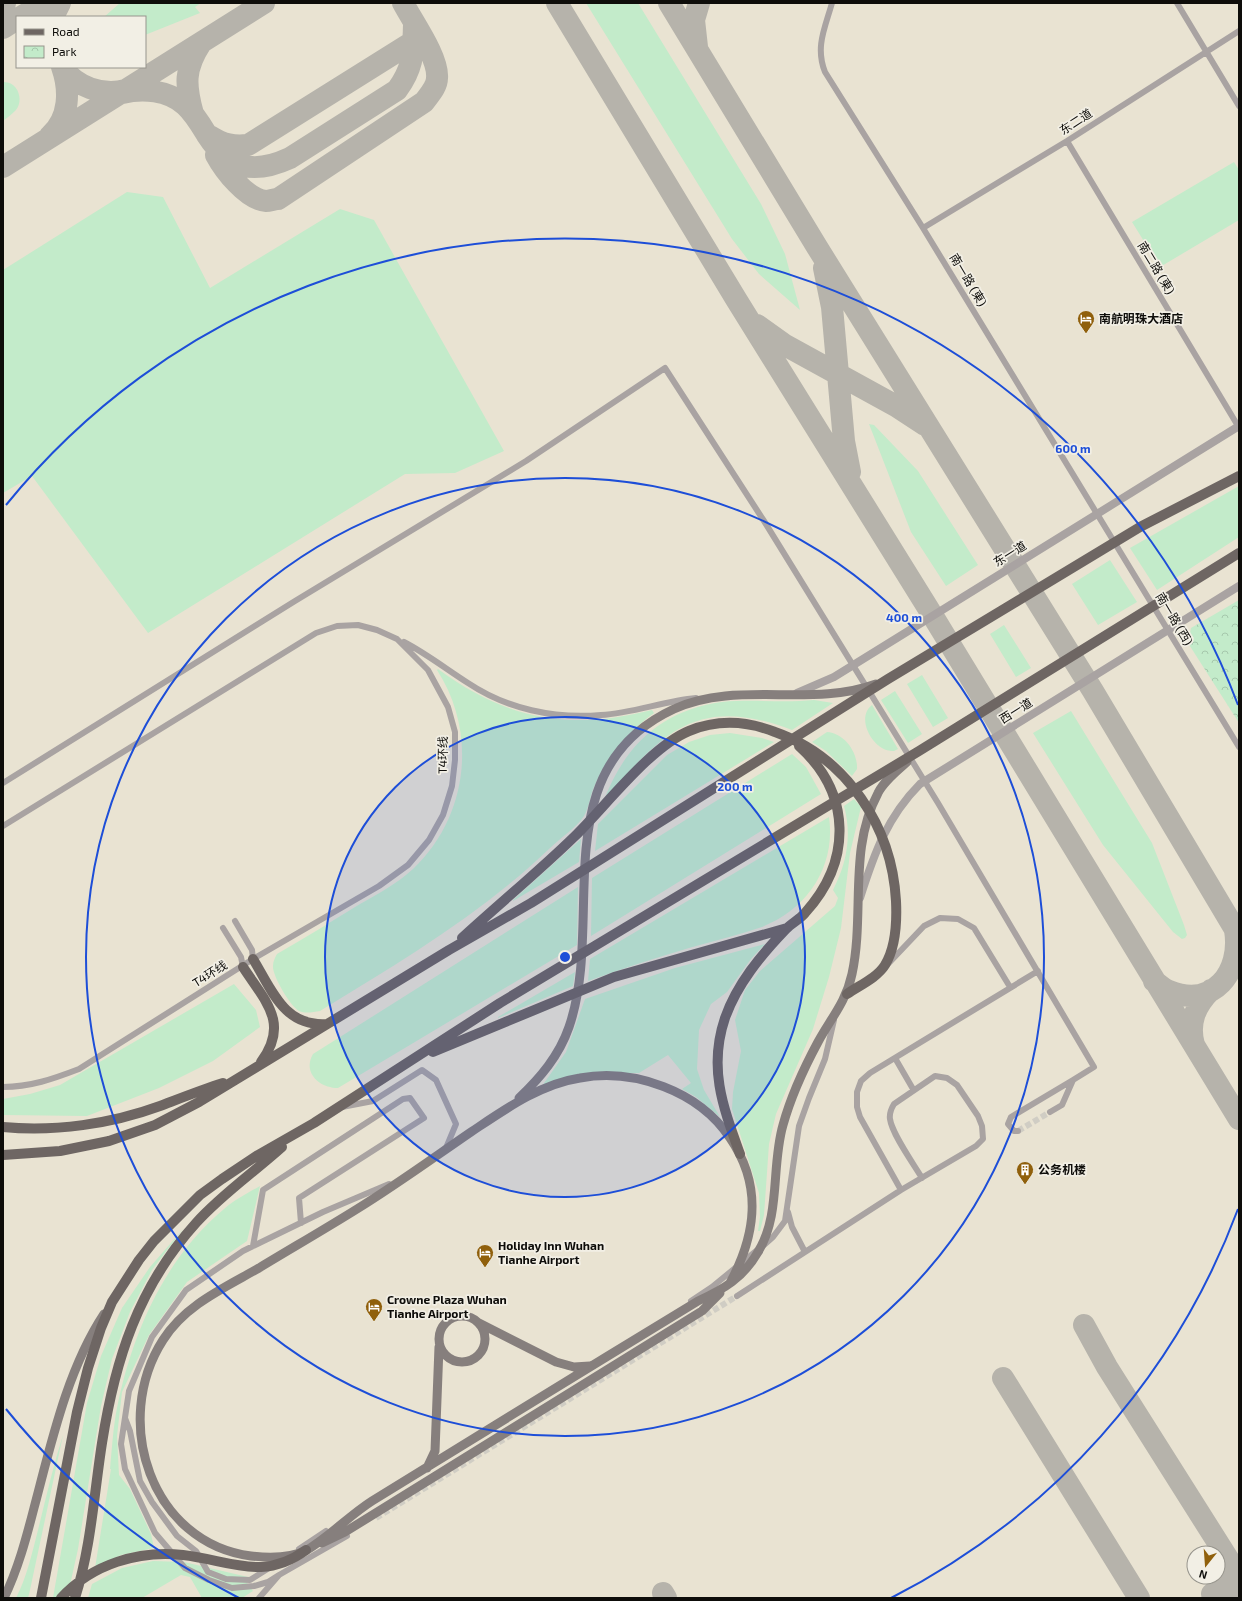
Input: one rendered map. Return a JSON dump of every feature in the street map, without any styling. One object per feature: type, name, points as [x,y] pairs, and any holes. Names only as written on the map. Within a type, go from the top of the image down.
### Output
[{"type":"main road","points":[[3,1155],[60,1152],[91,1146],[132,1134],[168,1118],[238,1079],[448,950],[531,903],[888,679],[1140,527],[1239,476]]},
{"type":"main road","points":[[4,1598],[20,1561],[48,1454],[76,1370],[90,1338],[139,1260],[154,1241],[200,1195],[252,1159],[339,1108],[500,1003],[919,751],[1239,553]]},
{"type":"main road","points":[[511,1106],[548,1068],[562,1044],[572,1018],[577,996],[582,937],[584,864],[590,813],[597,790],[617,756],[637,732],[656,718],[694,701],[720,696],[791,695],[852,690],[888,679]]},
{"type":"main road","points":[[448,950],[573,838],[664,746],[688,731],[713,724],[747,724],[787,736],[816,753],[830,764],[854,788],[873,817],[884,843],[891,865],[895,888],[895,928],[890,954],[884,968],[847,994]]},
{"type":"main road","points":[[61,1598],[83,1579],[98,1570],[132,1557],[165,1554],[184,1555],[232,1566],[257,1568],[283,1564],[294,1560],[365,1506],[698,1300],[727,1286],[742,1258],[752,1225],[752,1196],[740,1154],[723,1107],[718,1076],[719,1048],[725,1020],[734,996],[752,968],[787,928],[804,914],[819,894],[838,853],[840,832],[839,812],[835,797],[821,772],[805,752],[787,736]]},
{"type":"main road","points":[[740,1154],[734,1143],[718,1122],[706,1111],[675,1091],[639,1079],[606,1076],[584,1077],[556,1084],[511,1106],[358,1209],[206,1298],[181,1318],[163,1340],[150,1365],[143,1392],[141,1417],[143,1448],[153,1484],[162,1500],[187,1528],[203,1540],[220,1548],[237,1554],[256,1557],[294,1555],[345,1532],[702,1311],[753,1260],[767,1233],[773,1203],[779,1140],[795,1091],[819,1040],[847,994],[855,958],[859,903],[859,855],[866,820],[879,792],[893,774],[919,751]]},
{"type":"main road","points":[[413,1061],[614,977],[787,928]]},
{"type":"main road","points":[[254,960],[281,1004],[290,1015],[314,1025],[329,1023]]},
{"type":"main road","points":[[243,967],[270,1010],[275,1022],[275,1035],[271,1049],[258,1067]]},
{"type":"main road","points":[[3,1127],[69,1127],[115,1119],[159,1106],[196,1091],[238,1079]]},
{"type":"main road","points":[[76,1598],[88,1541],[107,1408],[119,1361],[135,1317],[156,1275],[196,1223],[226,1193],[295,1135]]},
{"type":"main road","points":[[41,1598],[83,1386],[92,1352],[112,1302]]},
{"type":"main road","points":[[427,1468],[435,1451],[440,1331],[449,1320],[462,1316],[476,1321],[556,1362],[574,1368],[591,1366]]},
{"type":"main road","points":[[440,1346],[448,1358],[457,1362],[467,1362],[476,1358],[484,1346],[485,1337],[482,1328],[476,1321]]},
{"type":"street","name":"南一路 (東)","points":[[832,3],[820,48],[820,59],[825,72],[923,228],[1090,502]]},
{"type":"street","points":[[1176,3],[1239,106]]},
{"type":"street","name":"东二道","points":[[923,228],[1067,141],[1239,31]]},
{"type":"street","name":"南二路 (東)","points":[[1067,141],[1239,426]]},
{"type":"street","points":[[3,783],[295,601],[526,461],[666,368],[764,521],[938,803],[1094,1067],[1011,1117],[1008,1124],[1011,1129],[1018,1131]]},
{"type":"street","name":"东一道","points":[[791,695],[834,677],[1239,426]]},
{"type":"street","name":"南一路 (西)","points":[[1090,502],[1239,747]]},
{"type":"street","name":"西一道","points":[[859,903],[882,837],[904,800],[920,784],[1239,586]]},
{"type":"street","name":"T4环线","points":[[3,826],[316,633],[337,626],[358,625],[377,630],[397,638],[428,670],[448,707],[455,732],[455,760],[452,786],[443,815],[429,840],[408,865],[379,886],[254,960],[79,1069],[54,1079],[30,1086],[3,1087]]},
{"type":"street","points":[[397,638],[420,650],[469,684],[491,696],[518,707],[546,714],[572,716],[603,715],[671,700],[720,696]]},
{"type":"street","points":[[884,968],[924,926],[940,918],[958,919],[974,928],[1010,987]]},
{"type":"street","points":[[235,921],[252,950],[254,960]]},
{"type":"street","points":[[223,928],[241,957],[243,967]]},
{"type":"street","points":[[901,1190],[860,1117],[857,1107],[857,1092],[861,1081],[895,1058],[1010,987],[1038,972]]},
{"type":"street","points":[[125,1418],[130,1431],[140,1481],[152,1502],[177,1536],[196,1551],[208,1572],[226,1579],[250,1580],[712,1287],[773,1237],[785,1221],[793,1158],[799,1126],[825,1059],[835,1016]]},
{"type":"street","points":[[895,1058],[913,1089]]},
{"type":"street","points":[[339,1108],[373,1101],[422,1070],[436,1080],[456,1124],[445,1150]]},
{"type":"street","points":[[737,1296],[901,1190],[922,1178],[976,1146],[983,1139],[983,1132],[978,1116],[954,1082],[935,1076],[913,1089],[894,1104],[890,1111],[890,1120],[893,1129],[922,1178]]},
{"type":"street","points":[[1050,1112],[1062,1105],[1072,1080]]},
{"type":"street","points":[[253,1246],[263,1190],[403,1099],[410,1098],[424,1118],[299,1198],[300,1223]]},
{"type":"street","points":[[376,1518],[268,1582],[254,1586],[232,1588],[209,1580],[185,1568],[155,1533],[125,1469],[121,1444],[129,1391],[152,1337],[186,1290],[243,1251],[300,1223],[402,1179]]},
{"type":"street","points":[[788,1204],[788,1214],[792,1227],[806,1252]]},
{"type":"street","points":[[259,1598],[279,1575]]},
{"type":"shaded area","points":[[3,3],[1239,3],[1239,1598],[3,1598]]},
{"type":"green space","points":[[120,3],[201,3],[195,7],[200,13],[146,35],[146,16],[105,16]]},
{"type":"green space","points":[[586,3],[638,3],[761,204],[785,254],[800,310],[759,274],[732,239]]},
{"type":"green space","points":[[3,82],[16,88],[19,101],[16,110],[3,121]]},
{"type":"green space","points":[[1234,162],[1239,170],[1239,220],[1160,267],[1132,222]]},
{"type":"green space","points":[[127,192],[163,197],[210,288],[340,209],[374,220],[504,451],[455,473],[405,474],[148,633],[32,476],[3,493],[3,270]]},
{"type":"green space","points":[[869,424],[874,425],[918,471],[978,565],[946,586],[911,532]]},
{"type":"green space","points":[[1239,486],[1239,537],[1157,590],[1130,548]]},
{"type":"green space","points":[[1110,560],[1137,602],[1098,625],[1072,584]]},
{"type":"green space","points":[[1239,600],[1239,723],[1188,643],[1191,628]]},
{"type":"green space","points":[[1004,625],[1031,668],[1016,677],[990,634]]},
{"type":"green space","points":[[438,669],[489,700],[514,710],[540,716],[566,720],[594,720],[652,710],[654,713],[627,737],[605,765],[593,791],[586,813],[581,820],[523,873],[468,916],[439,936],[320,1011],[307,1013],[299,1011],[291,1003],[275,976],[273,964],[277,954],[401,879],[413,869],[432,848],[446,825],[456,800],[461,774],[462,747],[458,720],[450,695],[437,670]]},
{"type":"green space","points":[[922,675],[948,718],[933,727],[907,684]]},
{"type":"green space","points":[[895,691],[922,734],[908,743],[881,700]]},
{"type":"green space","points":[[814,700],[833,703],[792,730],[759,720],[731,716],[706,718],[684,726],[664,738],[645,755],[604,800],[613,780],[635,747],[648,733],[681,713],[701,706],[722,702]]},
{"type":"green space","points":[[872,705],[898,749],[894,751],[880,747],[869,734],[865,718],[867,711]]},
{"type":"green space","points":[[1071,711],[1152,843],[1184,925],[1187,935],[1185,938],[1182,939],[1173,932],[1103,845],[1033,733]]},
{"type":"green space","points":[[827,732],[839,736],[849,744],[857,763],[857,769],[852,776],[826,751],[812,742]]},
{"type":"green space","points":[[730,733],[762,738],[774,742],[595,851],[598,824],[667,755],[689,742],[710,735]]},
{"type":"green space","points":[[792,754],[806,767],[821,794],[591,936],[592,878]]},
{"type":"green space","points":[[854,799],[861,807],[850,853],[841,928],[829,977],[813,1029],[776,1114],[769,1144],[764,1215],[760,1231],[758,1231],[760,1217],[759,1193],[732,1109],[733,1092],[741,1051],[735,1020],[745,990],[760,971],[835,906],[838,898],[833,890],[842,870],[848,838],[848,828],[844,806]]},
{"type":"green space","points":[[829,817],[830,835],[828,852],[823,869],[815,884],[793,909],[762,927],[689,948],[588,981],[590,959]]},
{"type":"green space","points":[[581,839],[579,862],[513,901],[513,900]]},
{"type":"green space","points":[[578,887],[577,945],[338,1088],[319,1082],[311,1073],[310,1061],[313,1054]]},
{"type":"green space","points":[[765,944],[751,959],[727,992],[711,1004],[699,1030],[697,1069],[704,1090],[720,1117],[696,1097],[682,1089],[691,1083],[668,1055],[639,1073],[584,1073],[542,1086],[566,1052],[585,999],[675,968]]},
{"type":"green space","points":[[575,972],[573,986],[498,1018],[498,1017]]},
{"type":"green space","points":[[234,984],[256,1010],[260,1027],[213,1061],[159,1088],[87,1116],[3,1115],[3,1099],[30,1094],[60,1085]]},
{"type":"green space","points":[[260,1186],[247,1241],[187,1282],[149,1335],[122,1392],[117,1436],[119,1475],[130,1489],[151,1534],[154,1548],[121,1555],[95,1568],[111,1469],[114,1423],[123,1380],[142,1326],[168,1274],[184,1251],[203,1229],[224,1209]]},
{"type":"green space","points":[[184,1228],[152,1270],[130,1312],[112,1359],[101,1406],[78,1549],[70,1585],[58,1598],[53,1598],[87,1403],[101,1356],[122,1308],[150,1267]]},
{"type":"green space","points":[[63,1435],[28,1598],[16,1598],[29,1565]]},
{"type":"green space","points":[[153,1561],[184,1562],[248,1577],[247,1583],[253,1591],[242,1598],[202,1598],[190,1577],[181,1575],[142,1598],[88,1598],[92,1584],[122,1568]]},
{"type":"taxiway","points":[[3,11],[5,3]]},
{"type":"taxiway","points":[[23,16],[44,3]]},
{"type":"taxiway","points":[[54,16],[60,3]]},
{"type":"taxiway","points":[[3,167],[264,3]]},
{"type":"taxiway","points":[[216,155],[230,176],[251,196],[266,201],[278,199],[424,102],[436,85],[437,70],[430,50],[403,3]]},
{"type":"taxiway","points":[[557,3],[736,299],[928,608],[1239,1119]]},
{"type":"taxiway","points":[[669,3],[817,247],[1093,691],[1239,936]]},
{"type":"taxiway","points":[[697,47],[694,20],[699,3]]},
{"type":"taxiway","points":[[3,28],[16,20]]},
{"type":"taxiway","points":[[122,93],[130,91],[147,91],[163,93],[171,96],[188,108],[215,146],[233,162],[243,166],[265,166],[290,158],[397,90],[407,74],[412,59],[414,25]]},
{"type":"taxiway","points":[[210,136],[228,144],[238,146],[248,145],[414,41]]},
{"type":"taxiway","points":[[193,114],[188,94],[188,77],[191,61],[201,43]]},
{"type":"taxiway","points":[[50,136],[57,129],[65,112],[67,94],[65,76],[62,68]]},
{"type":"taxiway","points":[[63,68],[75,80],[90,88],[108,92],[126,90]]},
{"type":"taxiway","points":[[824,268],[832,307],[844,441],[850,472]]},
{"type":"taxiway","points":[[757,325],[785,345],[896,406],[925,425]]},
{"type":"taxiway","points":[[1154,981],[1167,990],[1185,995],[1199,995],[1211,991],[1221,983],[1229,973],[1234,960],[1236,945],[1235,930]]},
{"type":"taxiway","points":[[1194,1045],[1192,1037],[1194,1015],[1205,996],[1211,990]]},
{"type":"taxiway","points":[[1084,1325],[1107,1367],[1239,1576]]},
{"type":"taxiway","points":[[1003,1378],[1139,1598]]},
{"type":"taxiway","points":[[1212,1594],[1220,1585]]},
{"type":"taxiway","points":[[663,1593],[666,1598]]},
{"type":"taxiway","points":[[1212,1594],[1224,1594],[1239,1598]]},
{"type":"tunnel","points":[[1018,1131],[1050,1112]]},
{"type":"tunnel","points":[[376,1518],[737,1296]]},
{"type":"place","name":"南航明珠大酒店","points":[[1086,334]]},
{"type":"place","name":"公务机楼","points":[[1025,1185]]},
{"type":"place","name":"Holiday Inn Wuhan Tianhe Airport","points":[[485,1268]]},
{"type":"place","name":"Crowne Plaza Wuhan Tianhe Airport","points":[[374,1322]]}]
